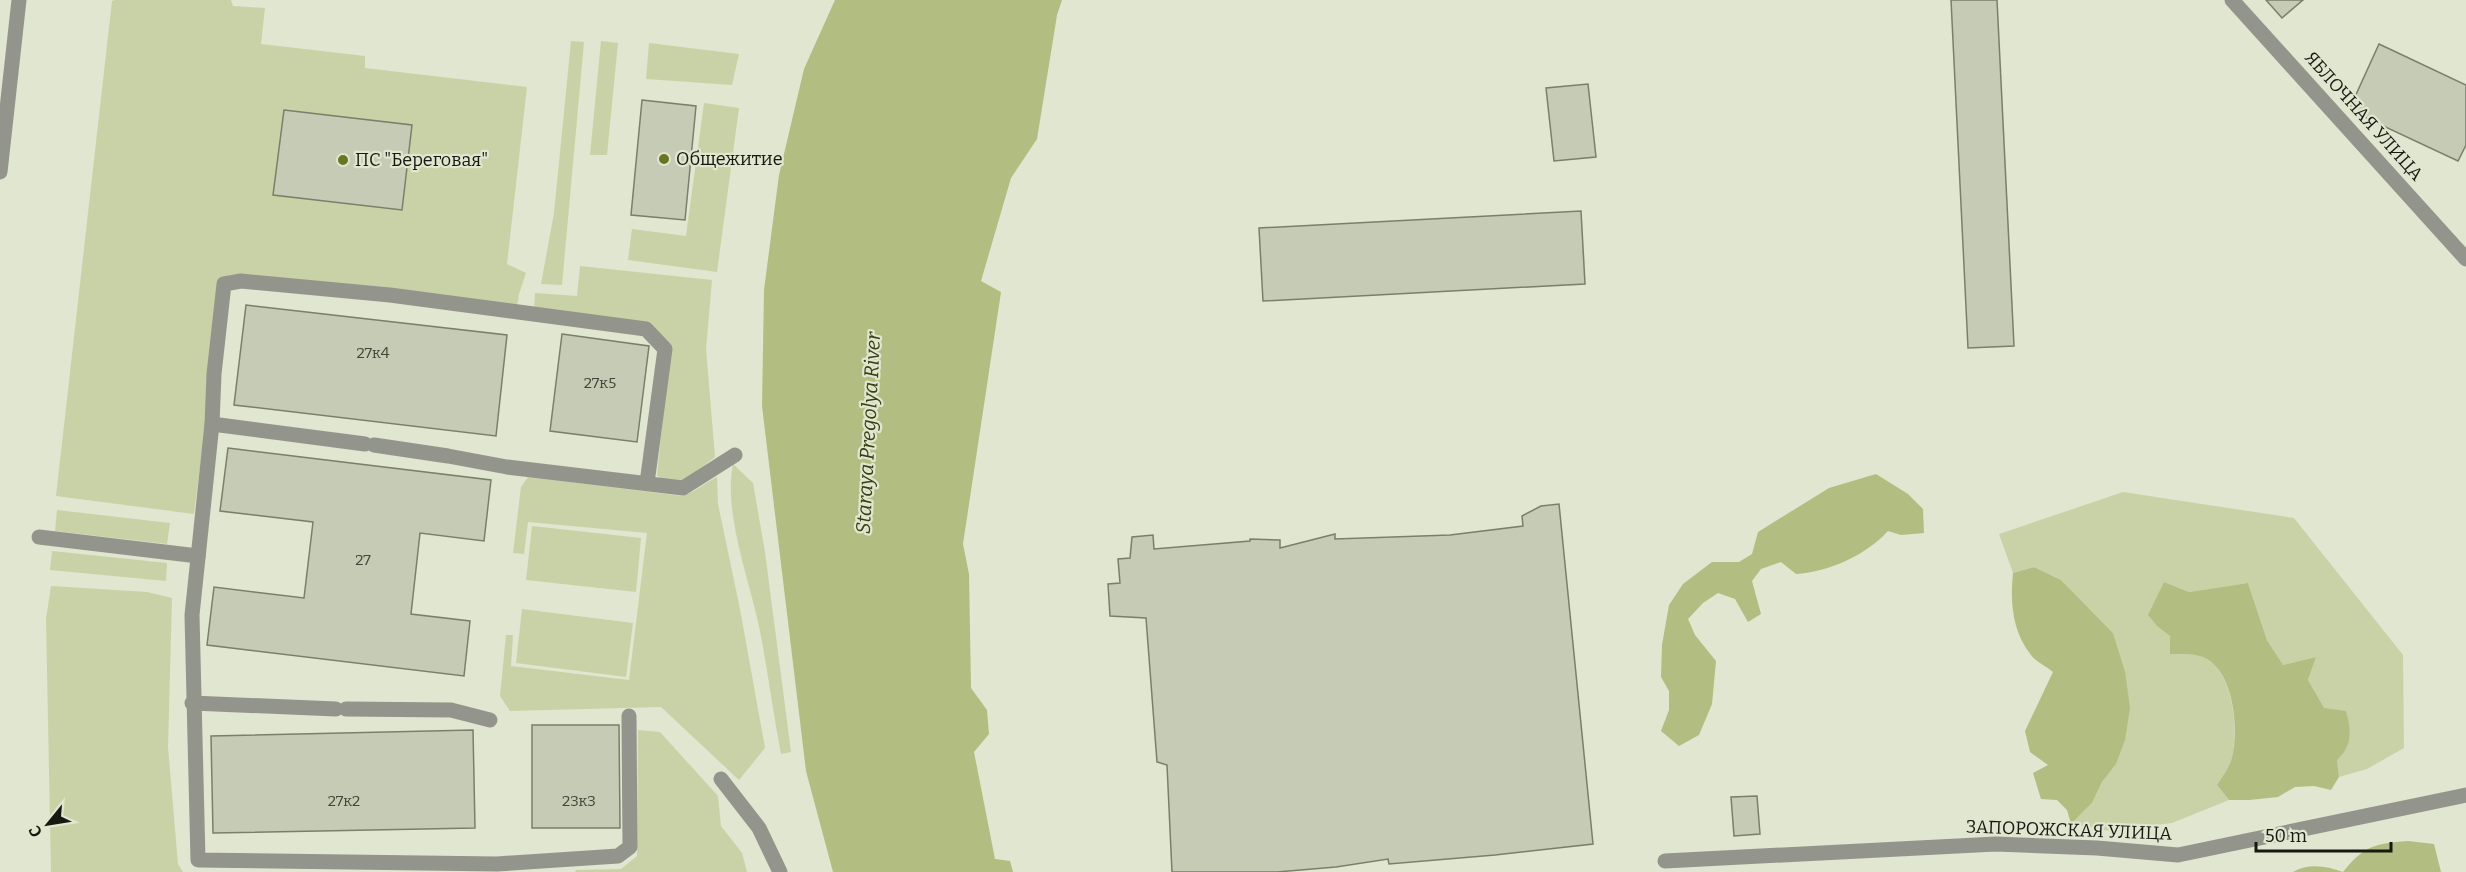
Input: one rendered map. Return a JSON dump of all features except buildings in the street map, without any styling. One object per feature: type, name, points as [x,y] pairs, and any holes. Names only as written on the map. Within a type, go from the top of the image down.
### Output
[{"type":"street","points":[[0,172],[19,0]]},
{"type":"street","name":"ЯБЛОЧНАЯ УЛИЦА","points":[[2232,0],[2466,259]]},
{"type":"street","points":[[629,716],[630,847],[618,856],[497,864],[198,860],[192,703],[192,615],[224,284],[241,281],[390,295],[646,329],[664,349],[647,483]]},
{"type":"street","points":[[212,424],[369,445],[507,467],[683,488],[735,455]]},
{"type":"street","points":[[39,537],[198,556]]},
{"type":"street","points":[[192,703],[341,709],[451,710],[490,720]]},
{"type":"street","points":[[722,779],[759,828],[780,872]]},
{"type":"street","name":"ЗАПОРОЖСКАЯ УЛИЦА","points":[[1665,861],[1996,844],[2097,848],[2178,855],[2466,795]]},
{"type":"shaded area","points":[[231,0],[233,6],[265,8],[261,44],[365,56],[365,68],[527,87],[507,264],[526,273],[517,307],[386,287],[230,275],[217,283],[208,406],[194,514],[56,496],[112,1]]},
{"type":"shaded area","points":[[571,41],[584,42],[562,285],[541,284],[554,213]]},
{"type":"shaded area","points":[[601,41],[618,43],[607,155],[590,155]]},
{"type":"shaded area","points":[[649,43],[739,54],[732,85],[646,79]]},
{"type":"shaded area","points":[[704,103],[739,108],[717,272],[628,260],[632,229],[686,236]]},
{"type":"shaded area","points":[[580,266],[712,280],[706,349],[715,457],[681,483],[662,480],[657,475],[670,347],[652,325],[534,310],[535,293],[577,296]]},
{"type":"shaded area","points":[[733,464],[753,483],[765,552],[791,752],[781,754],[760,631],[735,525],[731,483]]},
{"type":"shaded area","points":[[528,477],[682,496],[717,477],[718,504],[765,748],[739,780],[661,707],[510,711],[500,696],[506,635],[513,635],[511,666],[629,680],[647,533],[528,522],[524,554],[513,553],[521,487]]},
{"type":"shaded area","points":[[2123,492],[2294,518],[2403,655],[2404,748],[2367,769],[2339,777],[2329,727],[2308,680],[2316,657],[2283,665],[2267,640],[2248,583],[2189,592],[2164,582],[2157,599],[2158,627],[2170,636],[2170,654],[2194,655],[2207,659],[2216,666],[2228,689],[2234,718],[2234,746],[2230,764],[2217,785],[2229,800],[2172,823],[2109,831],[2071,824],[2092,803],[2102,782],[2116,764],[2125,671],[2113,633],[2061,580],[2034,567],[2013,573],[1999,534]]},
{"type":"shaded area","points":[[57,510],[170,523],[167,544],[55,531]]},
{"type":"shaded area","points":[[532,526],[641,538],[636,592],[526,580]]},
{"type":"shaded area","points":[[52,551],[167,563],[166,581],[50,570]]},
{"type":"shaded area","points":[[51,586],[147,592],[172,598],[168,747],[178,864],[183,872],[51,872],[46,619]]},
{"type":"shaded area","points":[[522,609],[633,623],[626,677],[516,663]]},
{"type":"shaded area","points":[[638,730],[660,732],[718,796],[721,826],[742,853],[747,872],[575,872],[576,870],[621,869],[637,856]]},
{"type":"water","name":"Staraya Pregolya River","points":[[835,0],[1062,0],[1057,15],[1037,139],[1011,178],[981,281],[1001,292],[963,544],[969,574],[971,688],[987,710],[989,734],[974,752],[995,859],[1010,861],[1013,872],[833,872],[806,771],[762,406],[764,290],[779,175],[804,69]]},
{"type":"water","points":[[1876,474],[1908,494],[1923,509],[1924,533],[1901,535],[1888,531],[1858,555],[1834,566],[1809,573],[1796,574],[1781,562],[1761,569],[1752,581],[1761,614],[1748,622],[1735,599],[1718,593],[1703,603],[1688,619],[1695,635],[1716,661],[1712,704],[1699,735],[1679,746],[1661,731],[1669,710],[1669,691],[1661,677],[1662,645],[1669,605],[1683,584],[1712,562],[1739,562],[1752,554],[1758,532],[1829,488]]},
{"type":"water","points":[[2034,567],[2061,580],[2113,633],[2125,671],[2130,708],[2125,740],[2116,764],[2102,782],[2092,803],[2071,824],[2067,810],[2057,800],[2041,799],[2033,773],[2048,765],[2030,752],[2025,731],[2053,672],[2036,660],[2025,646],[2016,626],[2012,605],[2013,573]]},
{"type":"water","points":[[2164,582],[2189,592],[2248,583],[2267,640],[2283,665],[2316,657],[2308,680],[2324,708],[2346,711],[2349,725],[2346,749],[2337,760],[2339,777],[2331,790],[2314,786],[2295,787],[2278,797],[2229,800],[2217,785],[2230,764],[2234,746],[2234,718],[2229,689],[2216,666],[2207,659],[2194,655],[2170,654],[2170,636],[2148,615]]},
{"type":"water","points":[[2408,841],[2434,844],[2441,872],[2343,872],[2364,851],[2378,845]]},
{"type":"water","points":[[2318,866],[2343,872],[2293,872],[2305,867]]},
{"type":"place","name":"Общежитие","points":[[664,159]]},
{"type":"place","name":"ПС \"Береговая\"","points":[[343,160]]}]
